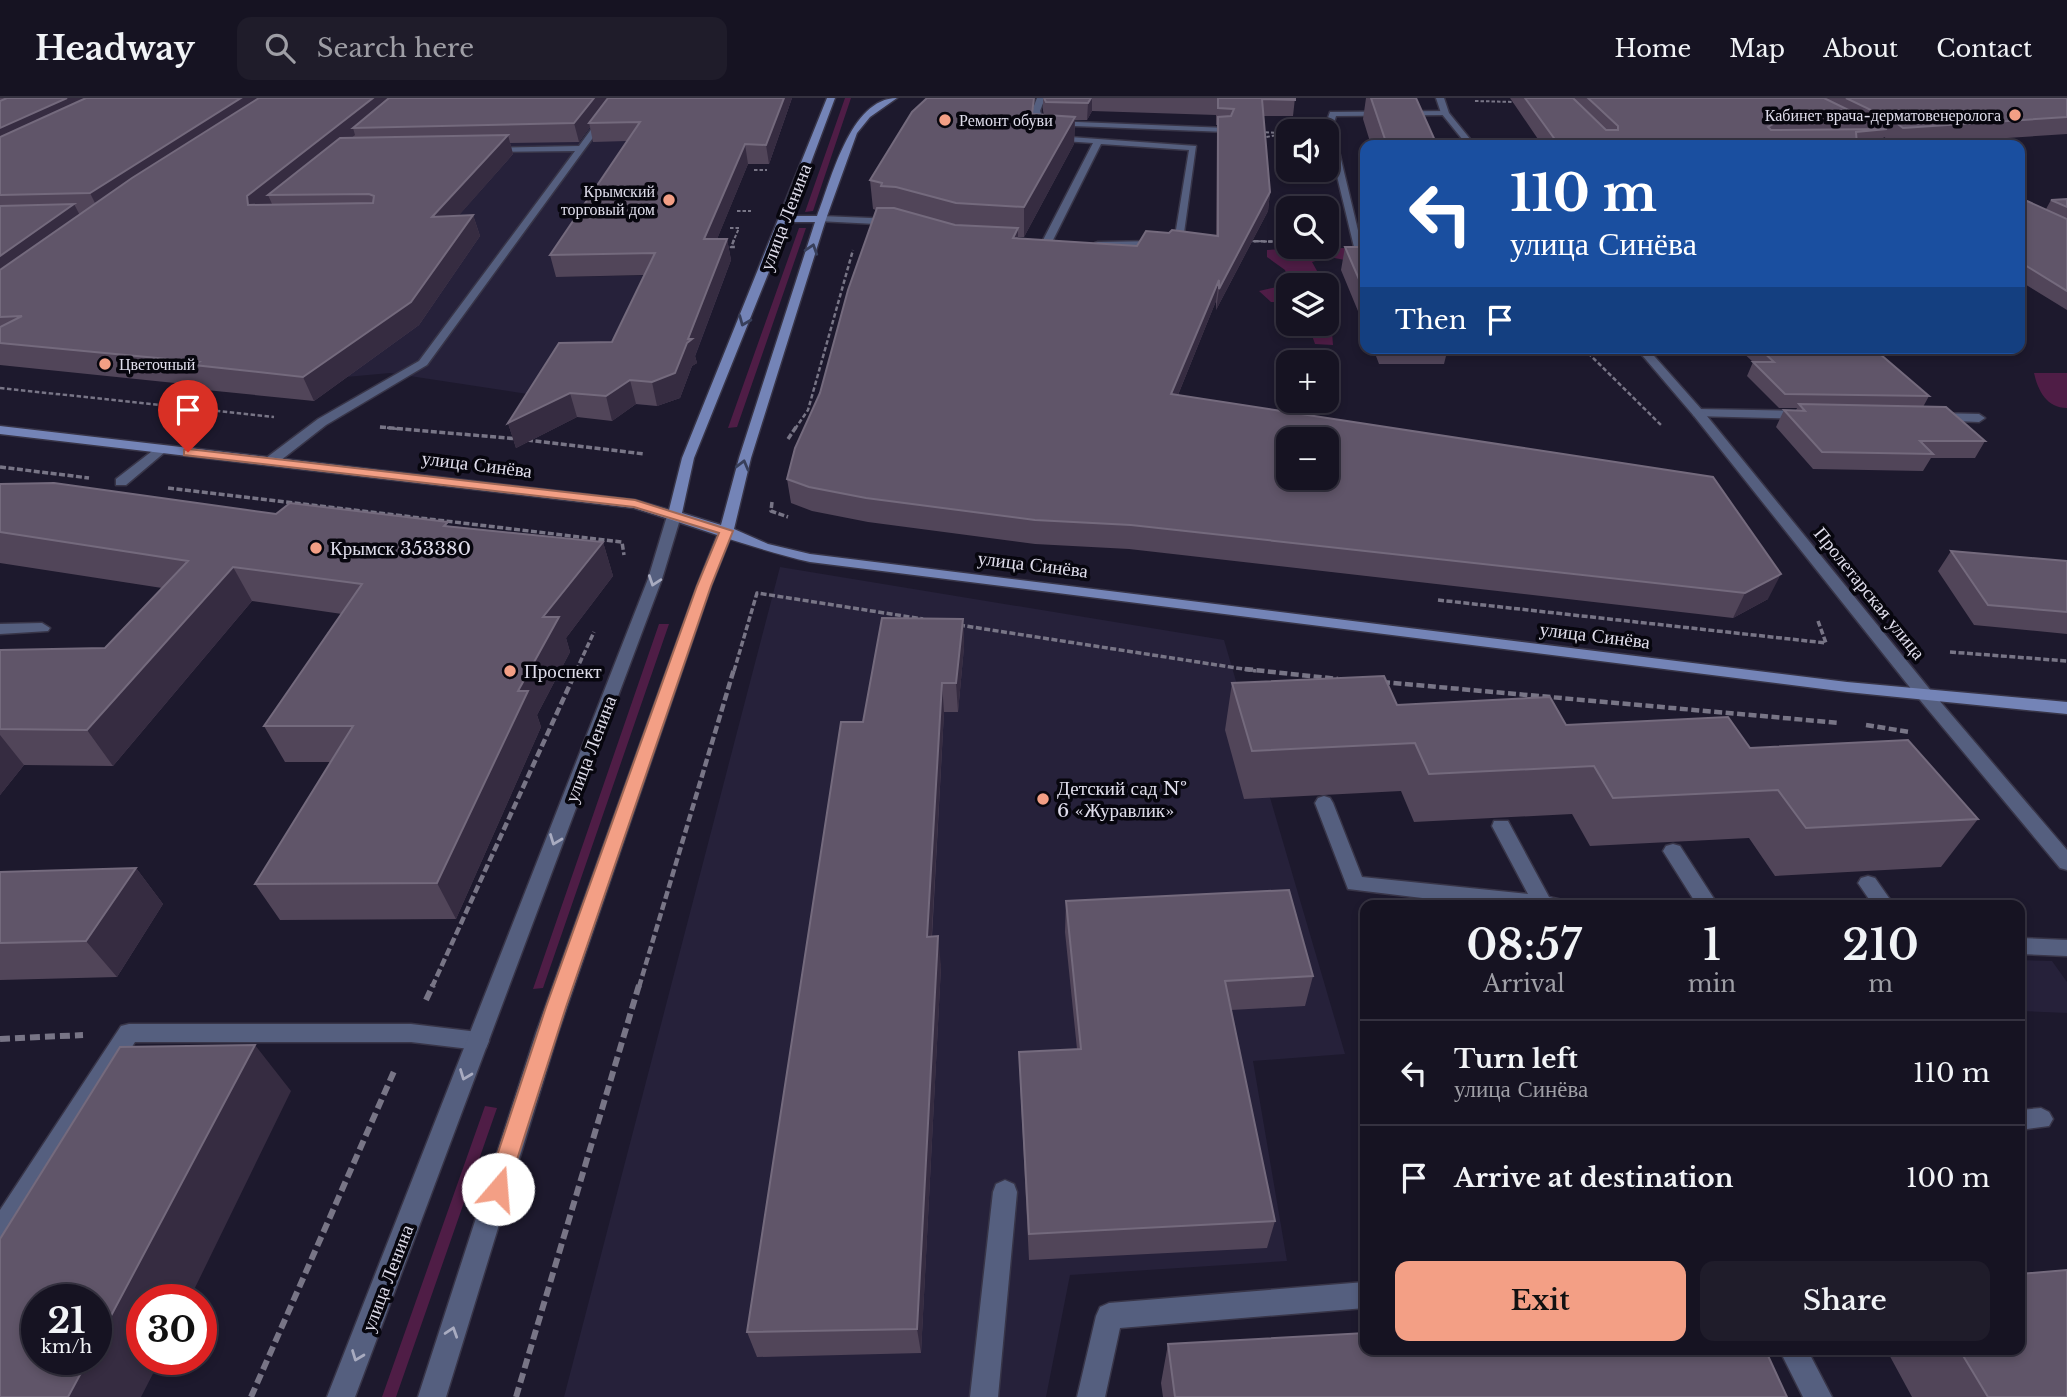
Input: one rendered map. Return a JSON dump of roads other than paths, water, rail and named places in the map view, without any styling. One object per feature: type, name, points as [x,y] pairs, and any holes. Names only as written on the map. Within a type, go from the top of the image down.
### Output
[{"type":"main road","name":"улица Ленина","points":[[674,516],[688,458],[831,98]]},
{"type":"main road","name":"улица Ленина","points":[[726,531],[745,458],[821,219],[853,134],[867,115],[894,98]]},
{"type":"main road","points":[[785,219],[821,219]]},
{"type":"main road","name":"улица Синёва","points":[[0,430],[635,504],[726,531],[762,547],[810,558],[1926,696],[2067,708]]},
{"type":"street","points":[[271,461],[322,422],[423,363],[618,98]]},
{"type":"street","points":[[1041,98],[1036,111],[1041,123],[1037,137],[1193,148],[1180,238],[1156,244],[1082,245]]},
{"type":"street","points":[[1439,99],[1445,113],[1467,140]]},
{"type":"street","points":[[1360,245],[1357,245],[1329,126],[1333,114],[1445,113]]},
{"type":"street","points":[[1041,123],[1227,130]]},
{"type":"street","points":[[1848,124],[1878,140]]},
{"type":"street","points":[[1046,244],[1098,141]]},
{"type":"street","points":[[475,150],[581,148]]},
{"type":"street","points":[[821,219],[861,219],[906,224]]},
{"type":"street","points":[[1033,243],[1058,244]]},
{"type":"street","name":"Пролетарская улица","points":[[1646,354],[1698,413],[1926,696],[2067,863]]},
{"type":"street","points":[[1698,413],[1818,415]]},
{"type":"street","points":[[1926,417],[1979,418]]},
{"type":"street","points":[[121,482],[160,449]]},
{"type":"street","name":"улица Ленина","points":[[341,1397],[655,579],[674,516]]},
{"type":"street","name":"улица Ленина","points":[[432,1397],[547,1033],[699,599],[726,531]]},
{"type":"street","points":[[0,629],[42,628]]},
{"type":"street","points":[[1324,803],[1355,884],[1509,900]]},
{"type":"street","points":[[1501,826],[1546,900]]},
{"type":"street","points":[[1673,851],[1705,900]]},
{"type":"street","points":[[1868,883],[1880,900]]},
{"type":"street","points":[[2025,946],[2067,948]]},
{"type":"street","points":[[0,1232],[129,1033],[411,1033],[478,1041]]},
{"type":"street","points":[[984,1397],[1005,1192]]},
{"type":"street","points":[[1091,1397],[1109,1316],[1360,1295]]},
{"type":"street","points":[[1795,1355],[1818,1397]]},
{"type":"place","name":"Кабинет врача-дерматовенеролога","points":[[2015,115]]},
{"type":"place","name":"Ремонт обуви","points":[[945,120]]},
{"type":"place","name":"Крымский торговый дом","points":[[669,200]]},
{"type":"place","name":"Цветочный","points":[[105,364]]},
{"type":"place","name":"Крымск 353380","points":[[316,548]]},
{"type":"place","name":"Проспект","points":[[510,671]]},
{"type":"place","name":"Детский сад № 6 «Журавлик»","points":[[1043,799]]}]
